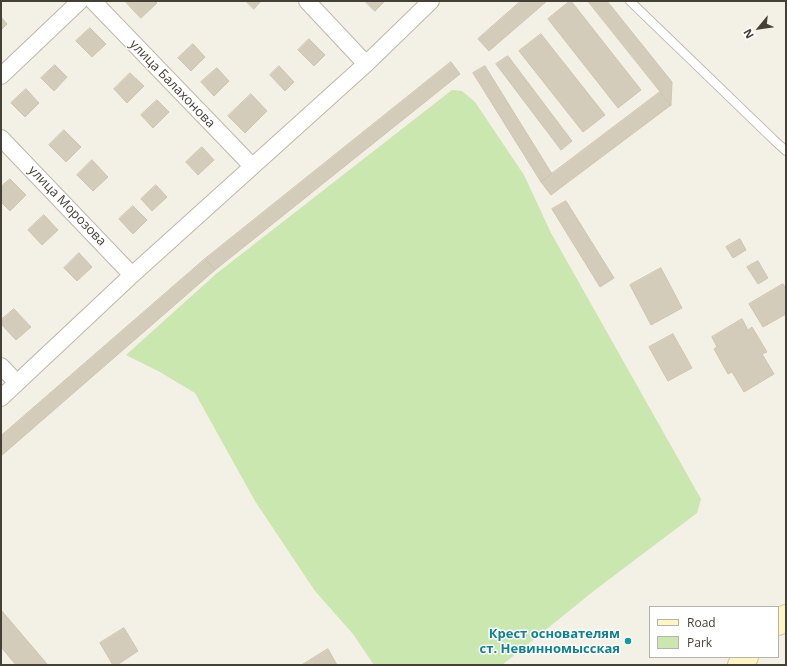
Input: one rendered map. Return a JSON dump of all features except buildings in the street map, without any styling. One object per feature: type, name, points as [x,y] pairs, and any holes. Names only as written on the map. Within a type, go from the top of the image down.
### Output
[{"type":"street","points":[[1,76],[80,1]]},
{"type":"street","name":"улица Балахонова","points":[[93,1],[252,166]]},
{"type":"street","points":[[307,1],[366,64]]},
{"type":"street","points":[[1,398],[132,275],[366,64],[431,1]]},
{"type":"street","name":"улица Морозова","points":[[1,138],[132,275]]},
{"type":"street","points":[[1,366],[17,383]]},
{"type":"lane","points":[[630,1],[786,151]]},
{"type":"green space","points":[[452,90],[462,91],[475,102],[524,175],[551,233],[701,499],[697,513],[595,590],[502,665],[374,665],[353,634],[315,591],[255,501],[195,393],[160,372],[126,355],[216,274]]},
{"type":"place","name":"Крест основателям ст. Невинномысская","points":[[628,641]]}]
